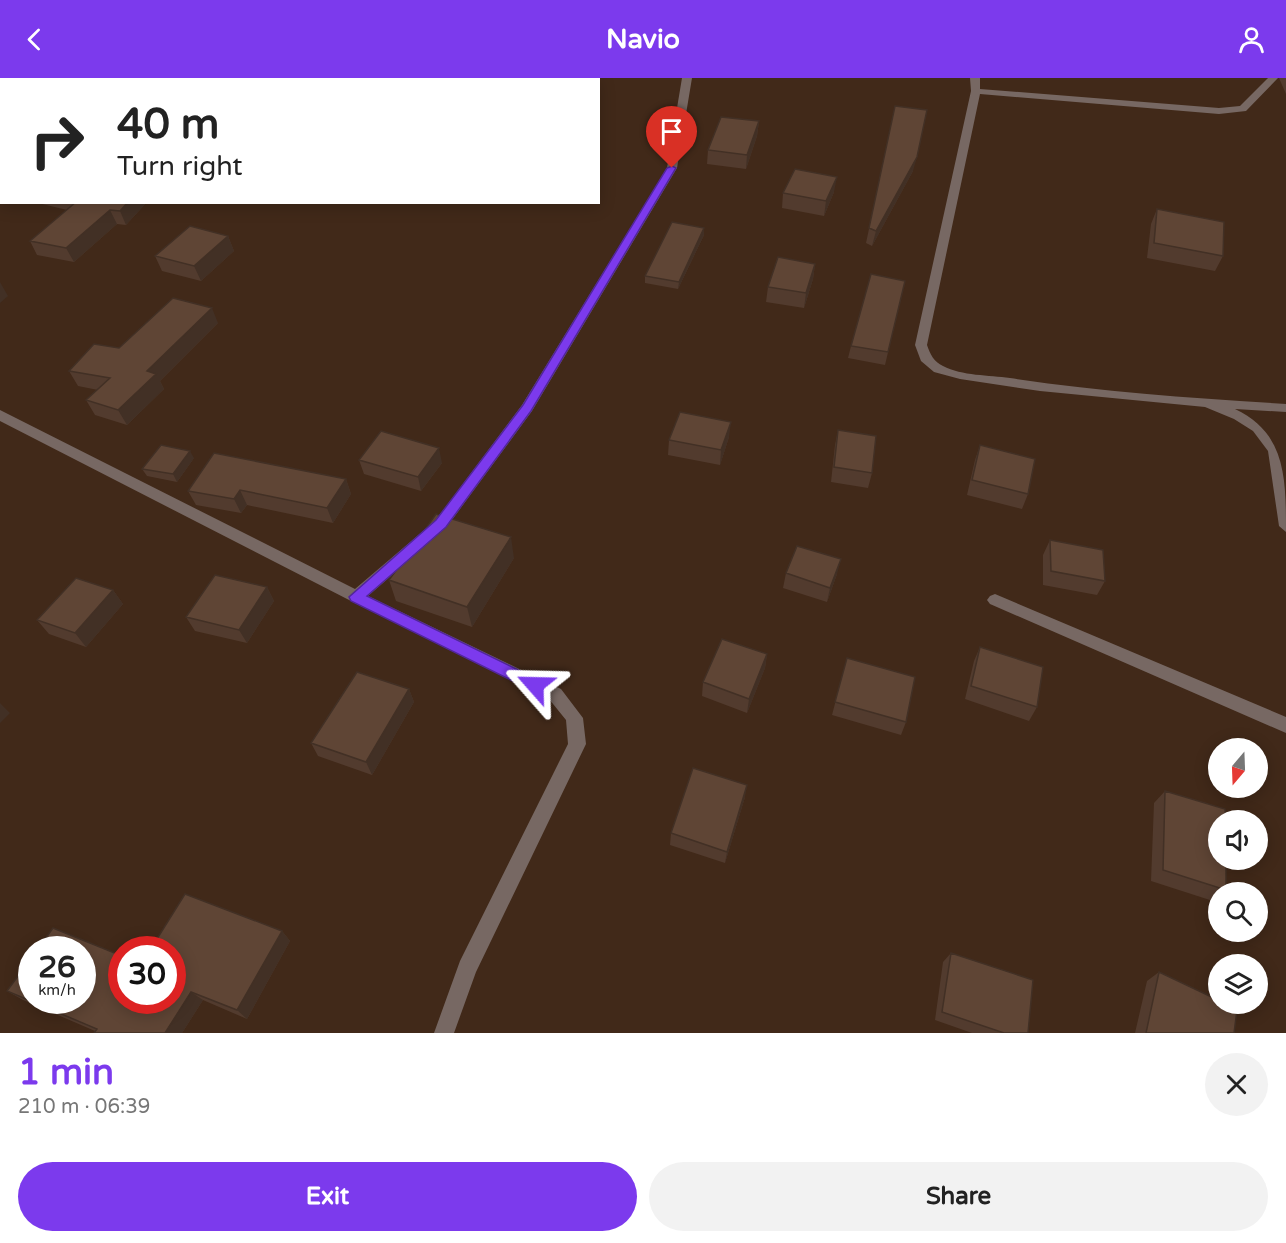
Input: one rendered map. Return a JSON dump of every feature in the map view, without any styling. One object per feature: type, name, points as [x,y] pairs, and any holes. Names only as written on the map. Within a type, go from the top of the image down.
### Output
[{"type":"street","points":[[356,597],[441,524],[527,408],[672,168],[687,78]]},
{"type":"street","points":[[975,78],[976,91],[921,345],[925,358],[938,369],[960,375],[1040,387],[1207,404],[1286,408]]},
{"type":"street","points":[[976,91],[1219,111],[1243,110],[1273,78]]},
{"type":"street","points":[[1207,404],[1239,416],[1258,428],[1275,450],[1286,526]]},
{"type":"street","points":[[0,415],[356,597],[555,694],[574,718],[576,744],[467,968],[444,1033]]},
{"type":"street","points":[[995,600],[1286,724]]},
{"type":"building","points":[[895,106],[927,110],[917,157],[876,231],[869,228]]},
{"type":"building","points":[[721,117],[759,121],[747,155],[708,150]]},
{"type":"building","points":[[795,169],[837,177],[826,201],[783,193]]},
{"type":"building","points":[[74,204],[126,204],[120,211],[110,210],[66,248],[30,241]]},
{"type":"building","points":[[1157,209],[1224,222],[1223,256],[1154,243]]},
{"type":"building","points":[[672,222],[704,228],[679,282],[645,276]]},
{"type":"building","points":[[190,226],[228,236],[194,266],[155,256]]},
{"type":"building","points":[[778,257],[815,264],[806,293],[768,287]]},
{"type":"building","points":[[871,274],[905,281],[888,352],[851,346]]},
{"type":"building","points":[[173,298],[212,308],[147,371],[156,374],[118,410],[86,400],[110,378],[69,371],[94,344],[119,348]]},
{"type":"building","points":[[680,412],[731,422],[721,450],[669,440]]},
{"type":"building","points":[[838,430],[876,436],[872,473],[834,467]]},
{"type":"building","points":[[381,431],[439,448],[418,477],[359,460]]},
{"type":"building","points":[[161,445],[190,451],[173,474],[142,469]]},
{"type":"building","points":[[980,445],[1035,459],[1028,494],[972,480]]},
{"type":"building","points":[[214,453],[346,479],[327,508],[240,490],[234,499],[188,491]]},
{"type":"building","points":[[436,514],[511,537],[467,607],[389,580]]},
{"type":"building","points":[[1050,540],[1103,550],[1105,581],[1051,571]]},
{"type":"building","points":[[797,546],[841,559],[830,588],[786,573]]},
{"type":"building","points":[[215,575],[267,587],[239,630],[186,617]]},
{"type":"building","points":[[76,578],[113,590],[75,633],[37,620]]},
{"type":"building","points":[[722,639],[767,654],[749,699],[703,682]]},
{"type":"building","points":[[980,647],[1043,667],[1037,707],[971,686]]},
{"type":"building","points":[[847,658],[915,677],[906,722],[835,702]]},
{"type":"building","points":[[357,672],[409,689],[366,762],[311,743]]},
{"type":"building","points":[[693,768],[747,785],[727,852],[671,833]]},
{"type":"building","points":[[1165,791],[1225,809],[1208,810],[1208,870],[1226,870],[1226,882],[1208,882],[1208,884],[1163,870]]},
{"type":"building","points":[[185,894],[282,931],[237,1010],[191,992],[186,1000],[186,936],[159,936]]},
{"type":"building","points":[[53,928],[73,936],[47,936]]},
{"type":"building","points":[[96,945],[108,950],[108,1014],[177,1014],[165,1033],[94,1033],[97,1029],[61,1014],[96,1014]]},
{"type":"building","points":[[951,953],[1033,980],[1028,1033],[1004,1033],[942,1012]]},
{"type":"building","points":[[1159,972],[1208,995],[1208,1014],[1236,1014],[1234,1033],[1146,1033]]},
{"type":"building","points":[[18,976],[18,996],[7,991]]},
{"type":"route","points":[[535,685],[356,597],[441,524],[527,408],[672,168]]}]
